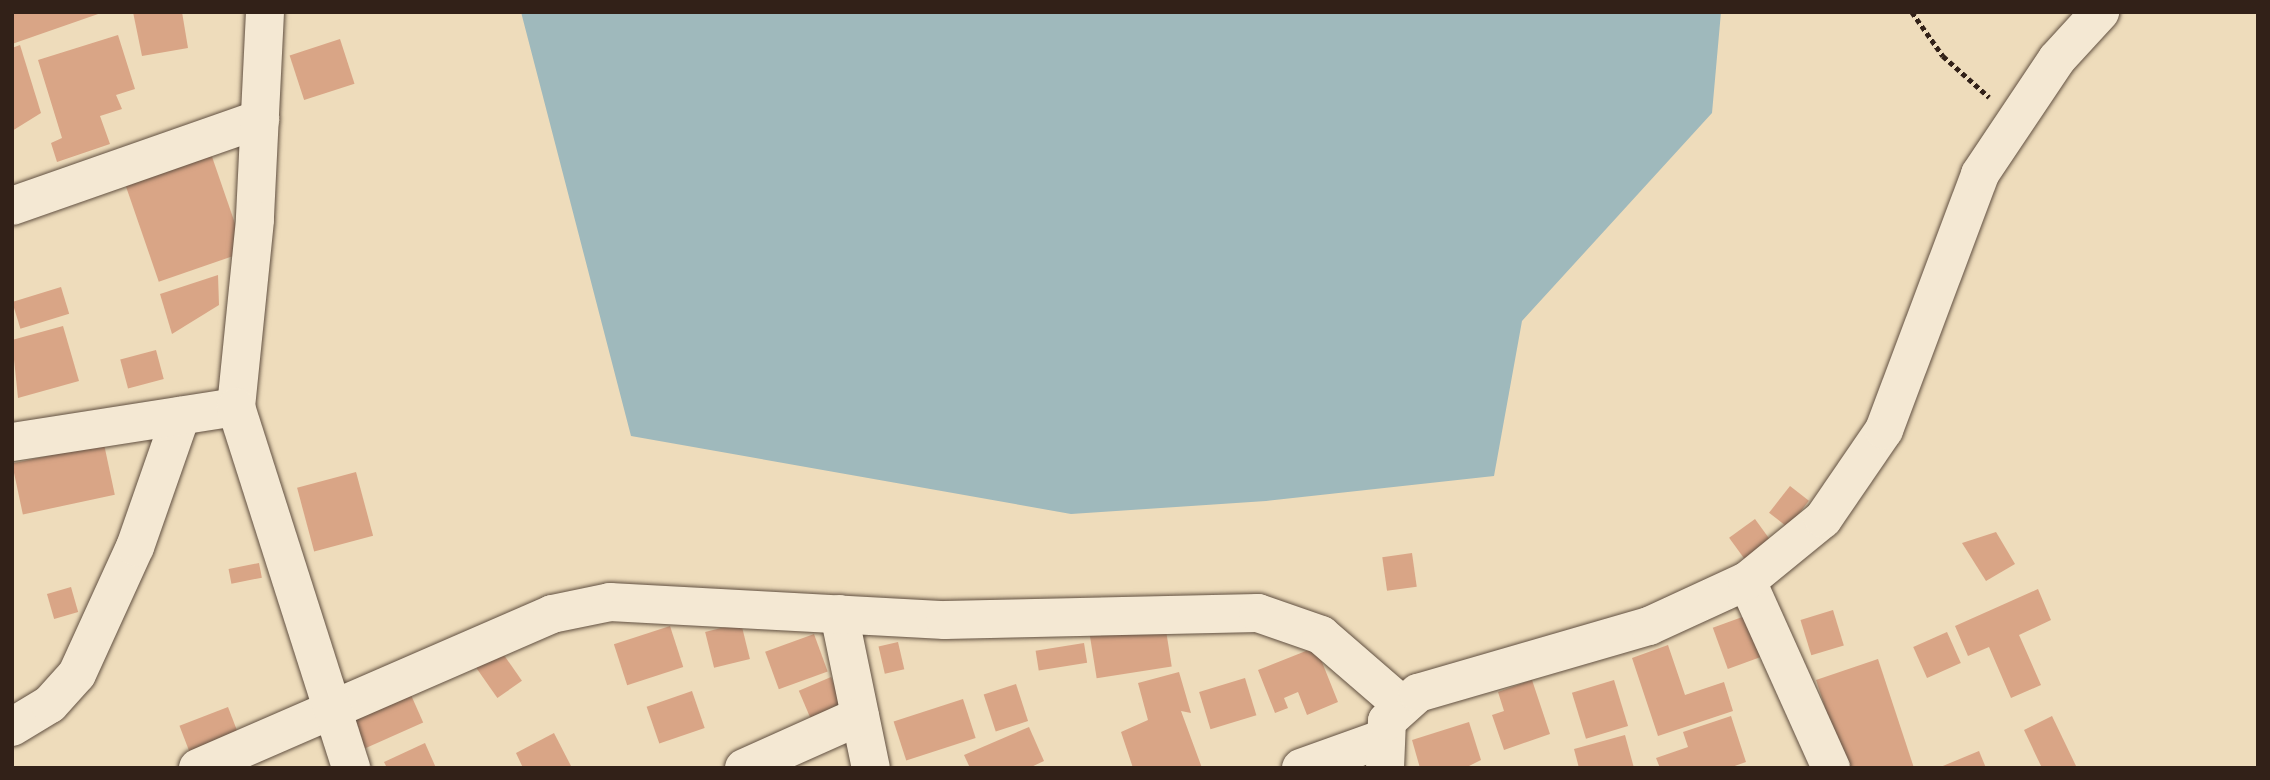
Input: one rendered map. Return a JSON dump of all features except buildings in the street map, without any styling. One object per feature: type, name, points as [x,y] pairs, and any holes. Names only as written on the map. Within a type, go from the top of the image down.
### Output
[{"type":"street","points":[[265,12],[260,119],[236,407],[331,713],[351,768]]},
{"type":"street","points":[[1301,768],[1384,753],[1387,721],[1401,704],[1418,693],[1649,626],[1747,581],[1823,519],[1884,430],[1980,174],[2015,117],[2100,12]]},
{"type":"street","points":[[12,206],[260,119]]},
{"type":"street","points":[[12,442],[236,407]]},
{"type":"street","points":[[12,727],[50,704],[77,674],[135,547],[181,416]]},
{"type":"street","points":[[1747,581],[1831,768]]},
{"type":"street","points":[[198,768],[331,713],[552,614],[610,602],[945,620],[1258,613],[1321,635],[1401,704]]},
{"type":"street","points":[[839,614],[871,768]]},
{"type":"street","points":[[744,768],[860,716]]},
{"type":"path","points":[[1912,12],[1943,56],[2015,117]]},
{"type":"water","points":[[521,12],[1721,12],[1712,113],[1522,321],[1494,476],[1266,501],[1071,514],[631,436]]}]
